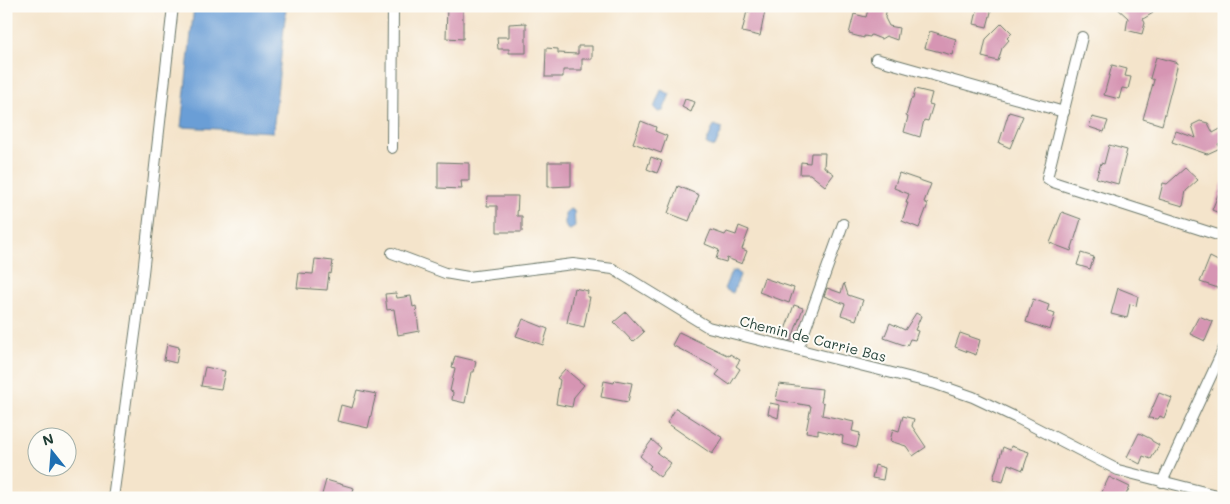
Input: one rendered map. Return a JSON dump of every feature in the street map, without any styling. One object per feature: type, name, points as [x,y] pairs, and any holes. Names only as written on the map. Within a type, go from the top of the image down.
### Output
[{"type":"street","points":[[113,498],[142,282],[173,6]]},
{"type":"street","points":[[392,148],[393,6]]},
{"type":"street","points":[[1082,38],[1047,178],[1053,182],[1224,237]]},
{"type":"street","points":[[876,59],[1064,112]]},
{"type":"street","points":[[798,349],[843,224]]},
{"type":"street","name":"Chemin de Carrie Bas","points":[[392,254],[445,273],[468,277],[573,264],[613,269],[708,327],[936,384],[1017,418],[1118,470],[1224,497]]},
{"type":"street","points":[[1162,482],[1224,348]]},
{"type":"water","points":[[194,6],[269,6],[286,9],[273,132],[181,127]]},
{"type":"water","points":[[661,90],[670,94],[663,111],[658,112],[654,108]]},
{"type":"water","points":[[714,125],[723,128],[715,147],[706,144]]},
{"type":"water","points":[[570,209],[574,211],[575,227],[570,230],[565,225],[565,213]]},
{"type":"water","points":[[737,271],[740,275],[733,293],[724,289],[731,272]]},
{"type":"building","points":[[447,6],[463,6],[463,39],[446,38]]},
{"type":"building","points":[[750,6],[766,6],[760,36],[742,32]]},
{"type":"building","points":[[869,6],[887,6],[885,18],[889,26],[899,28],[897,40],[886,36],[881,39],[871,35],[870,37],[864,36],[864,38],[849,34],[854,14],[866,17]]},
{"type":"building","points":[[978,6],[987,8],[991,12],[987,27],[974,24]]},
{"type":"building","points":[[1115,6],[1150,6],[1153,13],[1143,19],[1145,23],[1142,34],[1126,30],[1128,18]]},
{"type":"building","points":[[526,23],[526,53],[509,53],[509,49],[498,49],[497,37],[509,37],[509,24]]},
{"type":"building","points":[[1002,23],[1012,33],[1002,48],[998,61],[982,57],[986,39]]},
{"type":"building","points":[[930,31],[956,39],[952,55],[925,48]]},
{"type":"building","points":[[578,46],[592,46],[592,59],[582,59],[582,70],[563,70],[563,77],[545,77],[546,48],[558,49],[558,53],[578,54]]},
{"type":"building","points":[[1156,57],[1178,63],[1162,125],[1143,119],[1154,80],[1150,78]]},
{"type":"building","points":[[1112,65],[1127,69],[1125,76],[1131,77],[1128,89],[1122,88],[1119,99],[1104,95]]},
{"type":"building","points":[[915,89],[932,93],[929,104],[933,105],[928,121],[924,120],[920,137],[904,132],[908,117],[906,116]]},
{"type":"building","points":[[685,99],[695,102],[691,112],[682,107]]},
{"type":"building","points":[[1009,112],[1023,116],[1010,148],[999,143]]},
{"type":"building","points":[[1092,117],[1108,121],[1104,132],[1089,127]]},
{"type":"building","points":[[641,121],[656,127],[655,131],[667,136],[661,153],[633,143]]},
{"type":"building","points":[[1200,121],[1208,123],[1213,133],[1224,127],[1224,141],[1218,144],[1220,148],[1207,154],[1172,142],[1176,131],[1196,138],[1192,125]]},
{"type":"building","points":[[1109,145],[1127,150],[1118,184],[1096,178],[1101,163],[1104,164]]},
{"type":"building","points":[[811,153],[825,153],[824,167],[834,174],[825,186],[810,174],[800,174],[801,162],[810,163]]},
{"type":"building","points":[[651,157],[662,161],[657,173],[647,169]]},
{"type":"building","points":[[438,162],[469,163],[469,181],[461,181],[462,189],[438,188]]},
{"type":"building","points":[[548,162],[571,162],[571,186],[548,187]]},
{"type":"building","points":[[1185,168],[1198,180],[1186,191],[1183,206],[1159,199],[1163,183],[1167,184]]},
{"type":"building","points":[[899,173],[931,184],[924,202],[928,204],[919,228],[902,221],[909,194],[894,188]]},
{"type":"building","points":[[1224,183],[1224,215],[1212,210]]},
{"type":"building","points":[[678,186],[699,195],[689,221],[668,213]]},
{"type":"building","points":[[488,196],[518,196],[517,216],[522,216],[522,232],[497,232],[497,206],[487,206]]},
{"type":"building","points":[[1062,212],[1081,219],[1071,251],[1050,243]]},
{"type":"building","points":[[739,226],[749,230],[742,249],[747,251],[742,264],[727,258],[726,262],[716,259],[719,250],[705,244],[711,230],[725,235],[727,232],[736,235]]},
{"type":"building","points":[[1081,253],[1094,257],[1090,269],[1077,265]]},
{"type":"building","points":[[1210,257],[1224,264],[1224,274],[1218,288],[1200,282]]},
{"type":"building","points":[[315,259],[333,261],[327,290],[297,288],[299,273],[313,274]]},
{"type":"building","points":[[764,278],[794,288],[789,303],[759,292]]},
{"type":"building","points":[[844,283],[848,295],[863,300],[856,320],[841,315],[845,304],[824,296],[827,288],[841,293]]},
{"type":"building","points":[[574,288],[588,291],[587,297],[590,297],[584,327],[567,323]]},
{"type":"building","points":[[1118,288],[1138,296],[1136,306],[1130,304],[1127,318],[1111,314]]},
{"type":"building","points":[[396,293],[397,298],[411,296],[413,307],[416,306],[419,331],[398,335],[394,309],[387,310],[385,294]]},
{"type":"building","points":[[1033,299],[1049,305],[1047,311],[1055,314],[1050,330],[1026,322]]},
{"type":"building","points":[[794,305],[803,308],[791,341],[782,338]]},
{"type":"building","points":[[626,312],[644,332],[633,342],[614,322]]},
{"type":"building","points":[[916,313],[921,316],[915,330],[918,331],[915,340],[910,339],[907,346],[884,338],[890,323],[905,330]]},
{"type":"building","points":[[1199,316],[1213,322],[1205,341],[1190,334]]},
{"type":"building","points":[[523,319],[548,329],[543,345],[516,336]]},
{"type":"building","points":[[679,332],[740,360],[736,366],[740,369],[730,385],[716,375],[720,370],[672,345]]},
{"type":"building","points":[[960,333],[980,340],[976,355],[955,347]]},
{"type":"building","points":[[167,344],[179,347],[176,363],[164,360]]},
{"type":"building","points":[[455,356],[476,361],[474,372],[471,372],[465,403],[452,400],[453,392],[450,391],[455,368],[452,367]]},
{"type":"building","points":[[205,367],[225,371],[221,389],[201,386]]},
{"type":"building","points":[[565,369],[584,385],[574,397],[572,407],[556,404],[560,380],[557,378]]},
{"type":"building","points":[[615,380],[632,383],[628,402],[601,397],[604,381],[614,383]]},
{"type":"building","points":[[779,384],[822,389],[821,402],[824,403],[822,415],[854,422],[852,431],[860,433],[857,447],[842,443],[843,436],[818,430],[818,434],[806,432],[811,406],[776,400]]},
{"type":"building","points":[[357,390],[376,394],[368,428],[337,421],[341,405],[352,408]]},
{"type":"building","points":[[1159,393],[1172,398],[1164,418],[1160,416],[1158,419],[1148,418]]},
{"type":"building","points":[[770,403],[780,405],[778,418],[768,414]]},
{"type":"building","points":[[676,408],[723,438],[712,454],[667,423]]},
{"type":"building","points":[[903,416],[914,419],[912,426],[926,447],[913,456],[906,446],[890,441],[893,429],[899,431]]},
{"type":"building","points":[[1139,433],[1159,445],[1151,459],[1143,456],[1140,464],[1127,457]]},
{"type":"building","points":[[652,440],[661,448],[657,453],[671,463],[660,477],[649,468],[651,466],[640,456]]},
{"type":"building","points":[[1011,446],[1029,452],[1023,470],[1008,464],[1003,482],[993,479],[1003,447],[1010,450]]},
{"type":"building","points":[[875,465],[885,468],[883,480],[872,478]]},
{"type":"building","points":[[1109,477],[1130,487],[1124,498],[1099,498]]},
{"type":"building","points":[[326,480],[354,488],[351,498],[321,498]]}]
